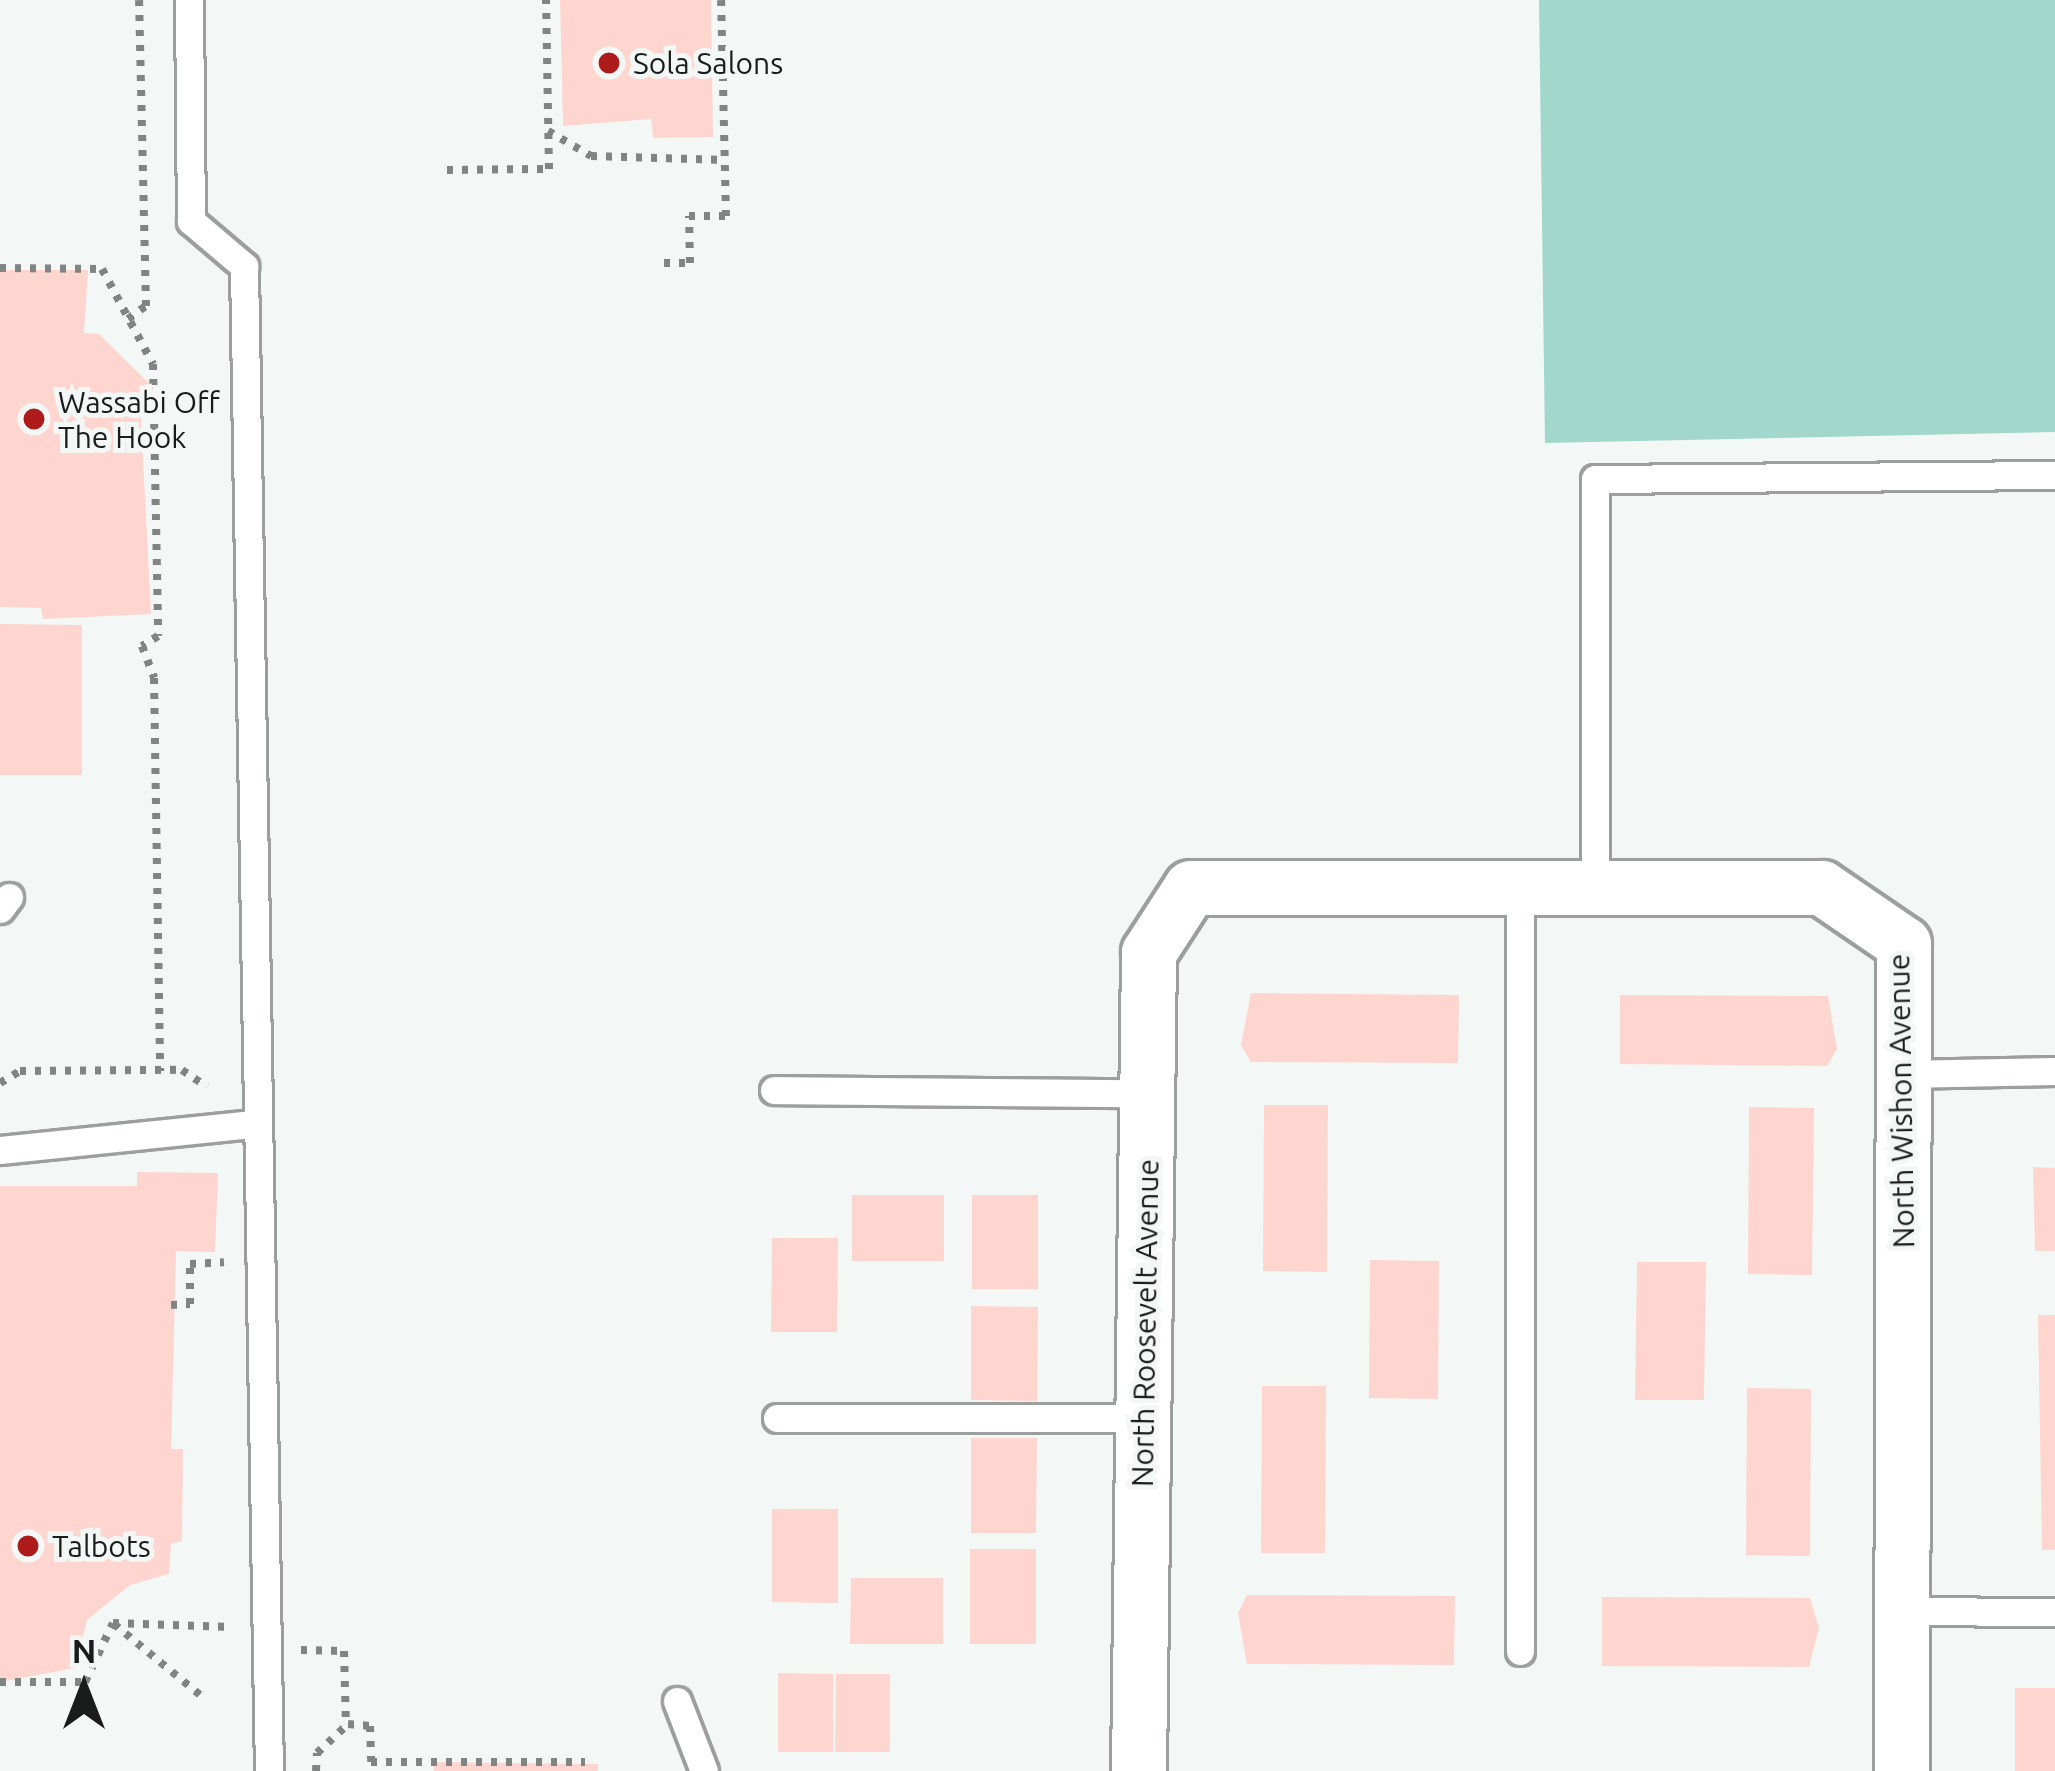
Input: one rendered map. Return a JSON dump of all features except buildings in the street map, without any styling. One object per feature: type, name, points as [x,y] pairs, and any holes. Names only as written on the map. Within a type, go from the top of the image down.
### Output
[{"type":"street","name":"North Wishon Avenue","points":[[1191,888],[1822,888],[1904,944],[1902,1771]]},
{"type":"street","name":"North Roosevelt Avenue","points":[[1139,1771],[1149,953],[1191,888]]},
{"type":"lane","points":[[189,0],[191,221],[244,266],[250,1124],[268,1274],[269,1771]]},
{"type":"lane","points":[[1595,888],[1595,478],[2055,475]]},
{"type":"lane","points":[[1520,888],[1520,1651]]},
{"type":"lane","points":[[1904,1075],[2055,1071]]},
{"type":"lane","points":[[774,1090],[1148,1093]]},
{"type":"lane","points":[[0,1150],[250,1124]]},
{"type":"lane","points":[[777,1418],[1144,1418]]},
{"type":"lane","points":[[1903,1611],[2055,1612]]},
{"type":"lane","points":[[677,1700],[704,1771]]},
{"type":"path","points":[[128,319],[146,306],[139,0]]},
{"type":"path","points":[[447,170],[549,169],[545,0]]},
{"type":"path","points":[[664,263],[690,263],[689,216],[726,216],[721,0]]},
{"type":"path","points":[[548,131],[591,156],[726,160]]},
{"type":"path","points":[[0,268],[102,269],[153,364],[158,636],[142,646],[154,678],[160,1071]]},
{"type":"path","points":[[112,1623],[292,1628],[302,1651],[344,1651],[346,1725]]},
{"type":"path","points":[[0,1682],[85,1682],[112,1623]]},
{"type":"path","points":[[112,1623],[200,1694]]},
{"type":"path","points":[[316,1771],[316,1753],[346,1725],[370,1726],[371,1762],[585,1762]]},
{"type":"green space","points":[[1539,0],[2055,0],[2055,432],[1545,443]]},
{"type":"place","name":"Sola Salons","points":[[609,63]]},
{"type":"place","name":"Wassabi Off The Hook","points":[[34,419]]},
{"type":"place","name":"Talbots","points":[[28,1546]]}]
